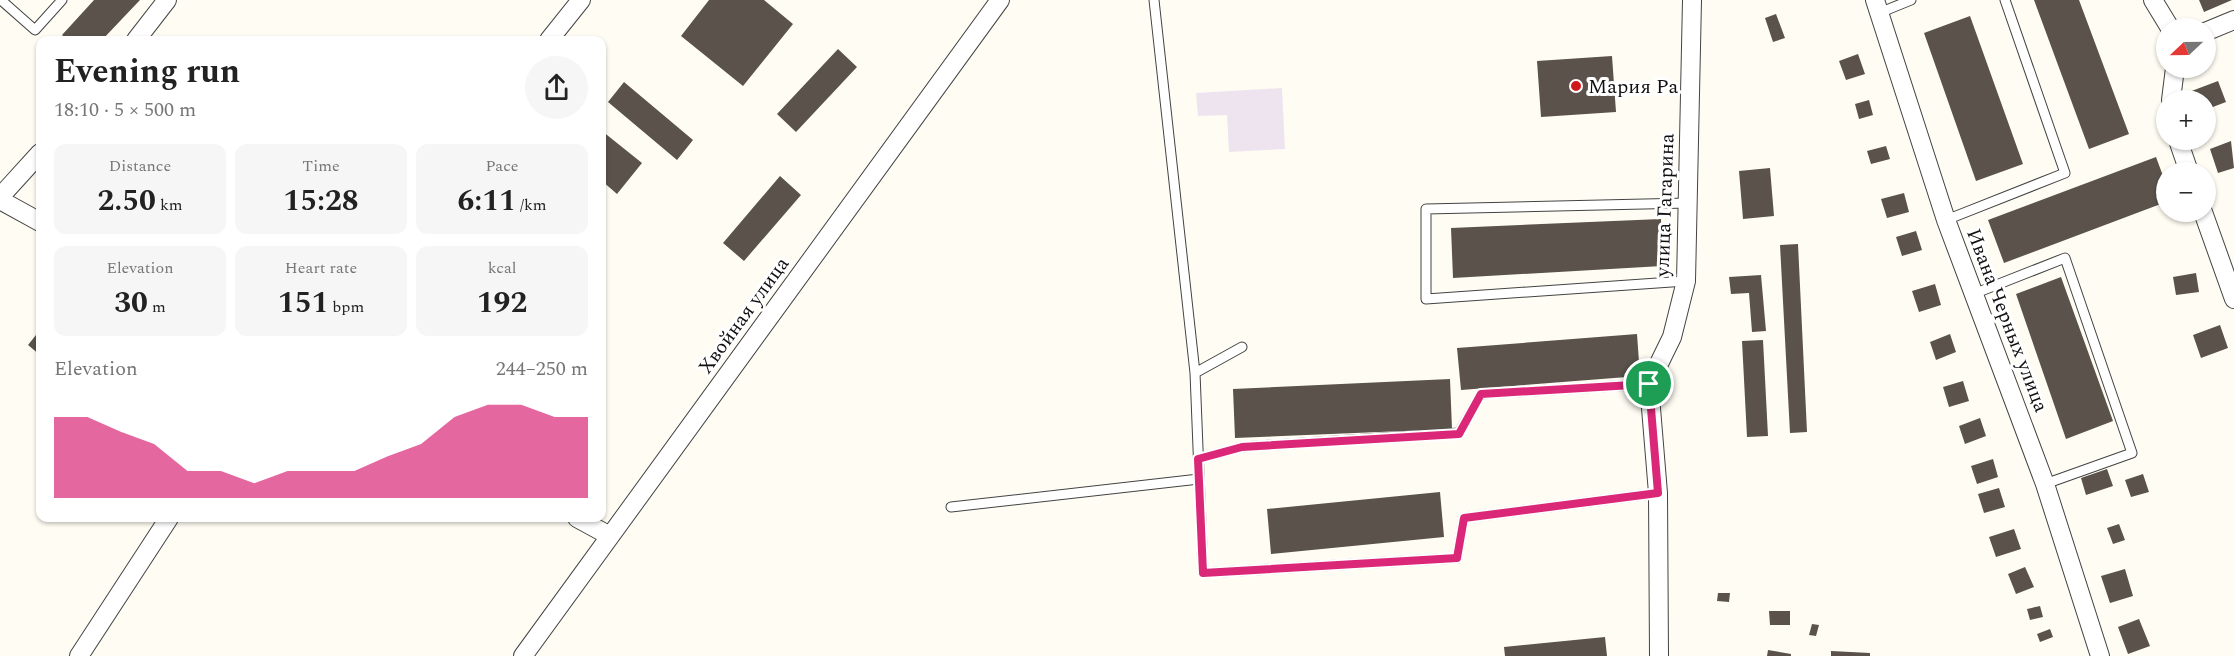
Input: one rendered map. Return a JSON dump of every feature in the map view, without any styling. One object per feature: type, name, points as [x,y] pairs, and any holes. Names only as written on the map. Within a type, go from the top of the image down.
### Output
[{"type":"street","points":[[139,36],[167,0]]},
{"type":"street","points":[[552,36],[582,0]]},
{"type":"street","name":"Хвойная улица","points":[[523,656],[1000,0]]},
{"type":"street","name":"улица Гагарина","points":[[1659,656],[1658,493],[1649,384],[1671,337],[1686,281],[1692,0]]},
{"type":"street","points":[[2152,0],[2164,18]]},
{"type":"street","name":"Ивана Черных улица","points":[[1877,6],[1946,219],[1976,293],[2045,484],[2100,656]]},
{"type":"street","points":[[2216,27],[2234,20]]},
{"type":"street","points":[[36,158],[0,199],[36,220]]},
{"type":"street","points":[[2207,222],[2234,299]]},
{"type":"street","points":[[79,656],[166,522]]},
{"type":"street","points":[[584,522],[610,537]]},
{"type":"lane","points":[[1,0],[35,30],[62,0]]},
{"type":"lane","points":[[1154,0],[1195,372],[1203,573],[1457,558],[1464,518],[1658,493]]},
{"type":"lane","points":[[1877,6],[1911,0]]},
{"type":"lane","points":[[1946,219],[2065,173],[2005,0]]},
{"type":"lane","points":[[1686,281],[1426,299],[1426,209],[1688,203]]},
{"type":"lane","points":[[1976,293],[2065,258],[2132,453],[2045,484]]},
{"type":"lane","points":[[1195,372],[1242,347]]},
{"type":"lane","points":[[1198,459],[1242,447],[1459,434],[1481,394],[1649,384]]},
{"type":"lane","points":[[951,507],[1199,479]]},
{"type":"shaded area","points":[[1282,88],[1285,149],[1229,152],[1227,115],[1198,116],[1196,93]]},
{"type":"building","points":[[94,0],[140,0],[106,36],[62,35]]},
{"type":"building","points":[[709,0],[764,0],[793,24],[743,86],[681,36]]},
{"type":"building","points":[[2034,0],[2079,0],[2129,134],[2089,149]]},
{"type":"building","points":[[2199,0],[2232,0],[2204,12]]},
{"type":"building","points":[[1776,14],[1785,38],[1773,42],[1765,18]]},
{"type":"building","points":[[1970,16],[2023,164],[1976,181],[1924,33]]},
{"type":"building","points":[[838,49],[857,67],[796,132],[777,114]]},
{"type":"building","points":[[1858,54],[1865,74],[1846,80],[1839,61]]},
{"type":"building","name":"Мария Ра","points":[[1612,56],[1616,112],[1541,117],[1537,61]]},
{"type":"building","points":[[2218,81],[2226,102],[2216,106],[2216,90],[2194,90]]},
{"type":"building","points":[[624,82],[693,140],[677,160],[608,102]]},
{"type":"building","points":[[1869,100],[1873,115],[1859,119],[1855,104]]},
{"type":"building","points":[[606,134],[642,163],[617,194],[606,184]]},
{"type":"building","points":[[2231,141],[2234,168],[2218,173],[2210,150],[2216,150],[2216,147]]},
{"type":"building","points":[[1886,146],[1890,159],[1871,164],[1867,151]]},
{"type":"building","points":[[2156,157],[2158,162],[2156,162],[2156,206],[2004,263],[1988,220]]},
{"type":"building","points":[[1770,168],[1774,216],[1743,219],[1739,171]]},
{"type":"building","points":[[780,176],[801,195],[744,261],[723,243]]},
{"type":"building","points":[[1904,193],[1909,212],[1887,218],[1881,199]]},
{"type":"building","points":[[1661,219],[1662,266],[1453,278],[1451,228]]},
{"type":"building","points":[[1916,231],[1922,250],[1902,256],[1896,237]]},
{"type":"building","points":[[1798,244],[1807,432],[1790,433],[1780,245]]},
{"type":"building","points":[[2196,273],[2199,292],[2176,295],[2173,277]]},
{"type":"building","points":[[1761,275],[1766,331],[1752,332],[1749,293],[1731,294],[1729,277]]},
{"type":"building","points":[[2061,277],[2113,421],[2066,439],[2016,294]]},
{"type":"building","points":[[1935,284],[1941,305],[1919,312],[1912,291]]},
{"type":"building","points":[[2220,325],[2228,348],[2201,358],[2193,335]]},
{"type":"building","points":[[1637,334],[1640,376],[1461,390],[1457,348]]},
{"type":"building","points":[[1950,334],[1956,352],[1936,360],[1930,342]]},
{"type":"building","points":[[36,335],[36,352],[28,345]]},
{"type":"building","points":[[1763,340],[1768,436],[1747,437],[1742,341]]},
{"type":"building","points":[[1450,379],[1452,429],[1235,438],[1233,389]]},
{"type":"building","points":[[1963,381],[1969,401],[1949,407],[1943,387]]},
{"type":"building","points":[[1980,418],[1986,436],[1965,444],[1959,426]]},
{"type":"building","points":[[1993,459],[1998,477],[1977,484],[1971,466]]},
{"type":"building","points":[[2107,469],[2113,486],[2086,495],[2081,478]]},
{"type":"building","points":[[2143,474],[2149,492],[2131,497],[2125,480]]},
{"type":"building","points":[[1999,488],[2005,507],[1984,513],[1978,494]]},
{"type":"building","points":[[1440,492],[1444,537],[1271,554],[1267,509]]},
{"type":"building","points":[[2119,524],[2125,540],[2113,544],[2107,528]]},
{"type":"building","points":[[2014,529],[2021,549],[1996,557],[1989,537]]},
{"type":"building","points":[[2025,567],[2034,587],[2016,594],[2008,574]]},
{"type":"building","points":[[2125,569],[2133,596],[2110,603],[2101,576]]},
{"type":"building","points":[[1718,593],[1730,593],[1729,602],[1717,601]]},
{"type":"building","points":[[2040,606],[2043,617],[2030,620],[2027,609]]},
{"type":"building","points":[[1769,611],[1790,611],[1790,625],[1770,625]]},
{"type":"building","points":[[2139,619],[2150,646],[2128,654],[2118,627]]},
{"type":"building","points":[[1812,624],[1819,625],[1816,636],[1809,635]]},
{"type":"building","points":[[2050,629],[2053,637],[2040,642],[2037,634]]},
{"type":"building","points":[[1605,637],[1607,656],[1505,656],[1504,647]]},
{"type":"building","points":[[1768,650],[1791,654],[1791,656],[1767,656]]},
{"type":"building","points":[[1831,651],[1870,653],[1870,656],[1831,656]]},
{"type":"place","name":"Мария Ра","points":[[1576,86]]},
{"type":"route","points":[[1649,384],[1658,493],[1464,518],[1457,558],[1203,573],[1198,459],[1242,447],[1459,434],[1481,394],[1649,384]]}]
